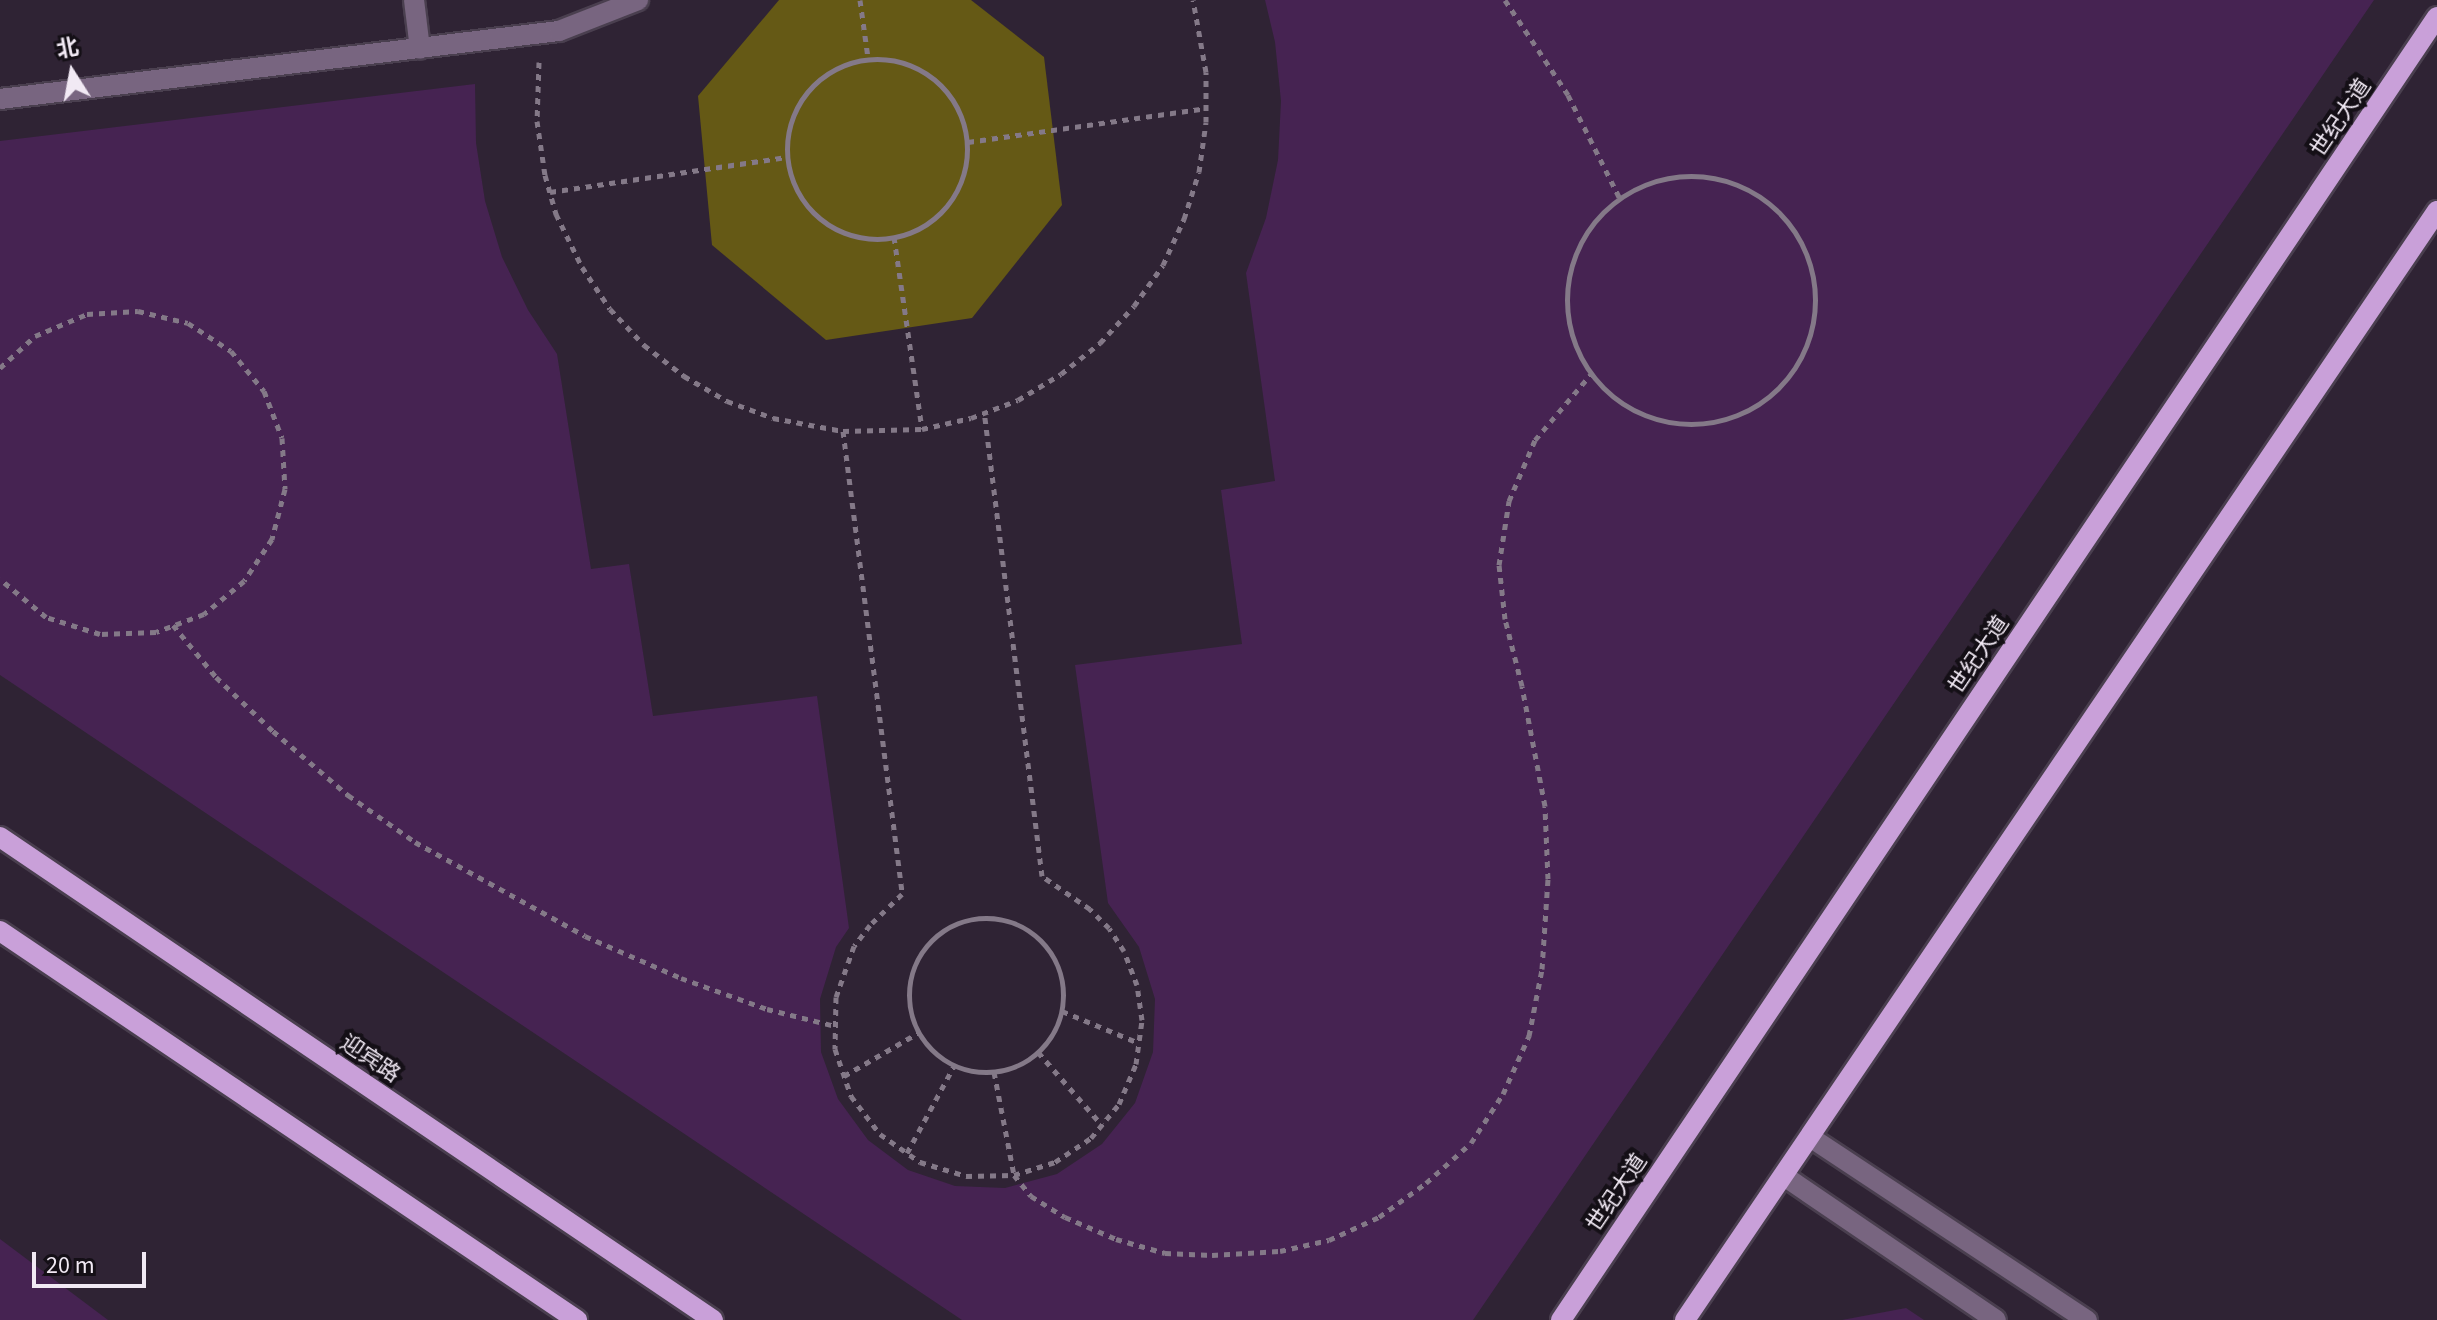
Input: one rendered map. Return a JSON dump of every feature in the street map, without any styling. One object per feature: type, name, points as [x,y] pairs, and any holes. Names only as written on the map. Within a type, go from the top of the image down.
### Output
[{"type":"main road","name":"世纪大道","points":[[1561,1320],[2437,17]]},
{"type":"main road","points":[[1685,1320],[2437,211]]},
{"type":"main road","name":"迎宾路","points":[[0,837],[713,1320]]},
{"type":"main road","points":[[3,938],[577,1320]]},
{"type":"street","points":[[414,0],[420,49]]},
{"type":"street","points":[[0,99],[559,31],[638,0]]},
{"type":"street","points":[[1810,1137],[2087,1320]]},
{"type":"street","points":[[1784,1176],[1996,1320]]},
{"type":"path","points":[[860,0],[868,59]]},
{"type":"path","points":[[540,33],[537,121],[550,192],[582,267],[610,309],[644,345],[684,376],[727,401],[773,418],[843,431],[922,429],[984,413],[1018,400],[1061,374],[1100,343],[1134,306],[1163,265],[1184,219],[1199,172],[1206,108],[1206,72],[1193,0]]},
{"type":"path","points":[[1505,0],[1568,95],[1620,199]]},
{"type":"path","points":[[868,59],[898,61],[924,71],[946,90],[961,114],[968,142],[965,174],[951,202],[929,224],[894,237],[868,240],[838,232],[812,214],[794,188],[786,157],[788,129],[798,102],[817,80],[841,65],[868,59]]},
{"type":"path","points":[[968,142],[1206,108]]},
{"type":"path","points":[[550,192],[786,157]]},
{"type":"path","points":[[1669,176],[1712,176],[1752,190],[1785,216],[1807,252],[1817,293],[1812,335],[1793,373],[1763,402],[1725,421],[1684,425],[1645,416],[1610,395],[1584,365],[1569,328],[1567,287],[1577,249],[1600,215],[1620,199],[1631,190],[1669,176]]},
{"type":"path","points":[[894,237],[922,429]]},
{"type":"path","points":[[0,368],[35,336],[87,314],[138,311],[188,323],[231,351],[264,391],[282,438],[285,489],[272,539],[244,581],[204,614],[156,632],[100,634],[46,617],[0,579]]},
{"type":"path","points":[[994,1072],[1014,1175],[1031,1196],[1065,1217],[1116,1239],[1165,1253],[1212,1255],[1280,1251],[1329,1240],[1379,1217],[1426,1183],[1471,1143],[1503,1094],[1529,1036],[1542,969],[1548,879],[1545,806],[1522,686],[1505,619],[1501,552],[1509,501],[1535,440],[1592,373]]},
{"type":"path","points":[[843,431],[902,894],[870,925],[854,946],[836,997],[835,1049],[851,1096],[880,1134],[920,1162],[966,1176],[1014,1175],[1055,1162],[1091,1138],[1102,1125],[1119,1104],[1136,1064],[1142,1020],[1137,985],[1124,951],[1090,909],[1042,876],[984,413]]},
{"type":"path","points":[[173,625],[216,677],[273,731],[348,795],[415,842],[585,936],[681,978],[767,1009],[836,1026]]},
{"type":"path","points":[[974,918],[1001,919],[1026,928],[1046,945],[1060,968],[1065,994],[1062,1011],[1047,1044],[1027,1061],[994,1072],[978,1073],[954,1066],[933,1053],[918,1033],[909,1009],[909,985],[916,961],[931,941],[951,926],[974,918]]},
{"type":"path","points":[[1062,1011],[1139,1043]]},
{"type":"path","points":[[844,1076],[918,1033]]},
{"type":"path","points":[[1038,1052],[1102,1125]]},
{"type":"path","points":[[907,1153],[954,1066]]},
{"type":"shaded area","points":[[1265,0],[2374,0],[1473,1320],[962,1320],[0,675],[0,141],[475,84],[476,143],[485,201],[502,257],[528,310],[557,354],[591,569],[629,564],[653,716],[817,696],[849,928],[836,947],[820,999],[821,1052],[838,1099],[868,1140],[908,1170],[955,1186],[1005,1188],[1057,1174],[1102,1144],[1135,1103],[1153,1052],[1155,999],[1139,947],[1108,903],[1075,665],[1242,644],[1221,490],[1275,481],[1246,273],[1266,218],[1278,160],[1281,101],[1275,42]]},
{"type":"shaded area","points":[[0,1239],[108,1320],[0,1320]]},
{"type":"shaded area","points":[[1906,1308],[1924,1320],[1842,1320]]},
{"type":"building","points":[[779,0],[971,0],[1044,57],[1062,205],[972,318],[826,340],[712,245],[698,96]]}]
